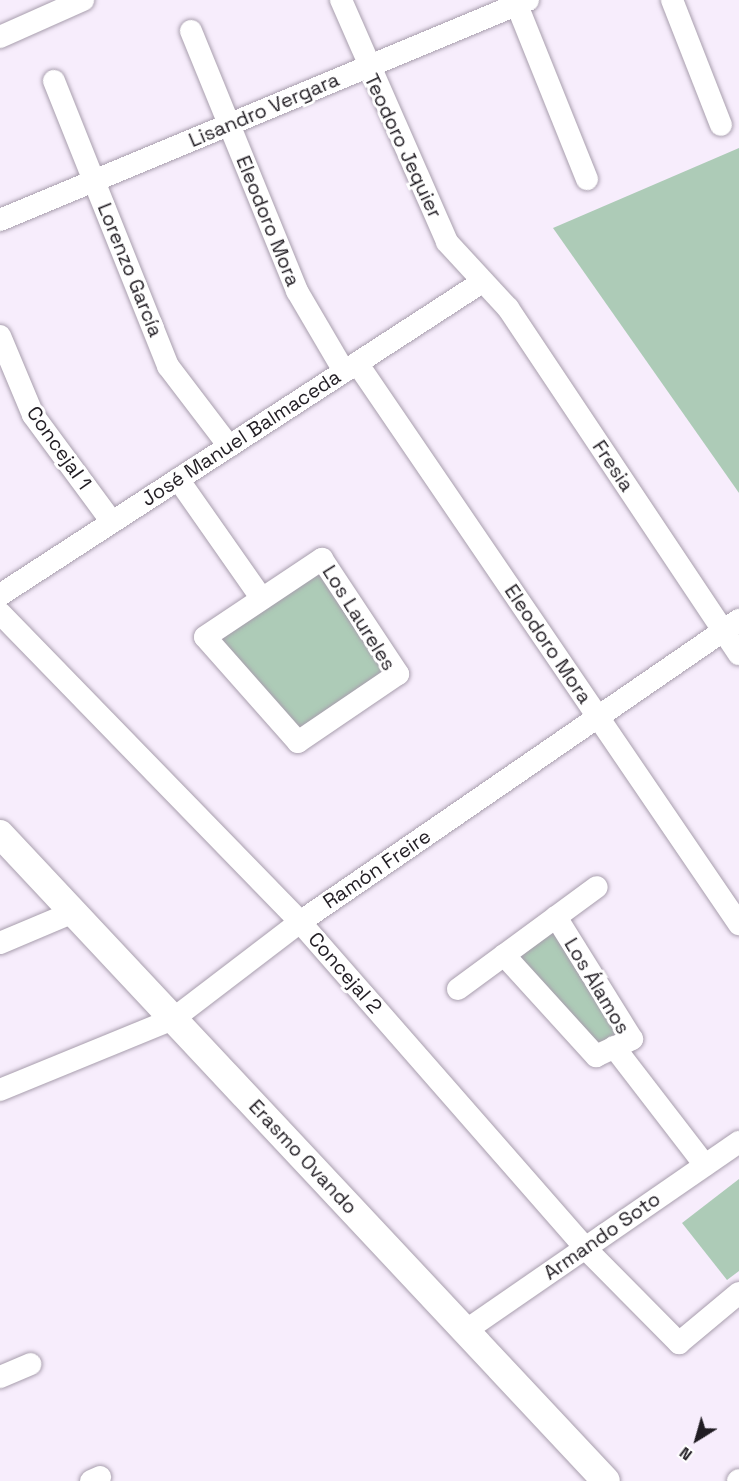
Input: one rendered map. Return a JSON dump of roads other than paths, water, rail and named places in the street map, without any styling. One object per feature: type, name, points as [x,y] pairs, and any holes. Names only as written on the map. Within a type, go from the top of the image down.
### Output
[{"type":"street","points":[[0,37],[82,0]]},
{"type":"street","name":"Teodoro Jequier","points":[[341,0],[366,67],[447,242],[482,282]]},
{"type":"street","points":[[672,0],[721,125]]},
{"type":"street","points":[[520,2],[587,179]]},
{"type":"street","name":"Lisandro Vergara","points":[[0,220],[520,2]]},
{"type":"street","name":"Eleodoro Mora","points":[[191,31],[297,291],[598,717],[739,924]]},
{"type":"street","name":"Lorenzo García","points":[[54,81],[168,366],[229,446]]},
{"type":"street","name":"José Manuel Balmaceda","points":[[0,595],[482,282]]},
{"type":"street","name":"Fresia","points":[[482,282],[508,308],[731,626],[739,654]]},
{"type":"street","name":"Concejal 1","points":[[0,336],[33,415],[112,522]]},
{"type":"street","points":[[178,479],[262,599]]},
{"type":"street","name":"Los Laureles","points":[[322,559],[398,674],[298,742],[205,637],[262,599],[322,559]]},
{"type":"street","name":"Concejal 2","points":[[0,614],[300,922],[585,1248],[679,1343],[739,1293]]},
{"type":"street","name":"Ramón Freire","points":[[0,1090],[174,1019],[300,922],[731,626]]},
{"type":"street","name":"Erasmo Ovando","points":[[0,834],[76,911],[606,1481]]},
{"type":"street","name":"Los Álamos","points":[[458,989],[597,887]]},
{"type":"street","points":[[0,943],[76,911]]},
{"type":"street","name":"Los Álamos","points":[[504,955],[596,1056],[632,1039],[556,917]]},
{"type":"street","name":"Los Álamos","points":[[614,1047],[705,1166]]},
{"type":"street","name":"Armando Soto","points":[[465,1330],[739,1142]]},
{"type":"street","points":[[0,1377],[30,1364]]}]
